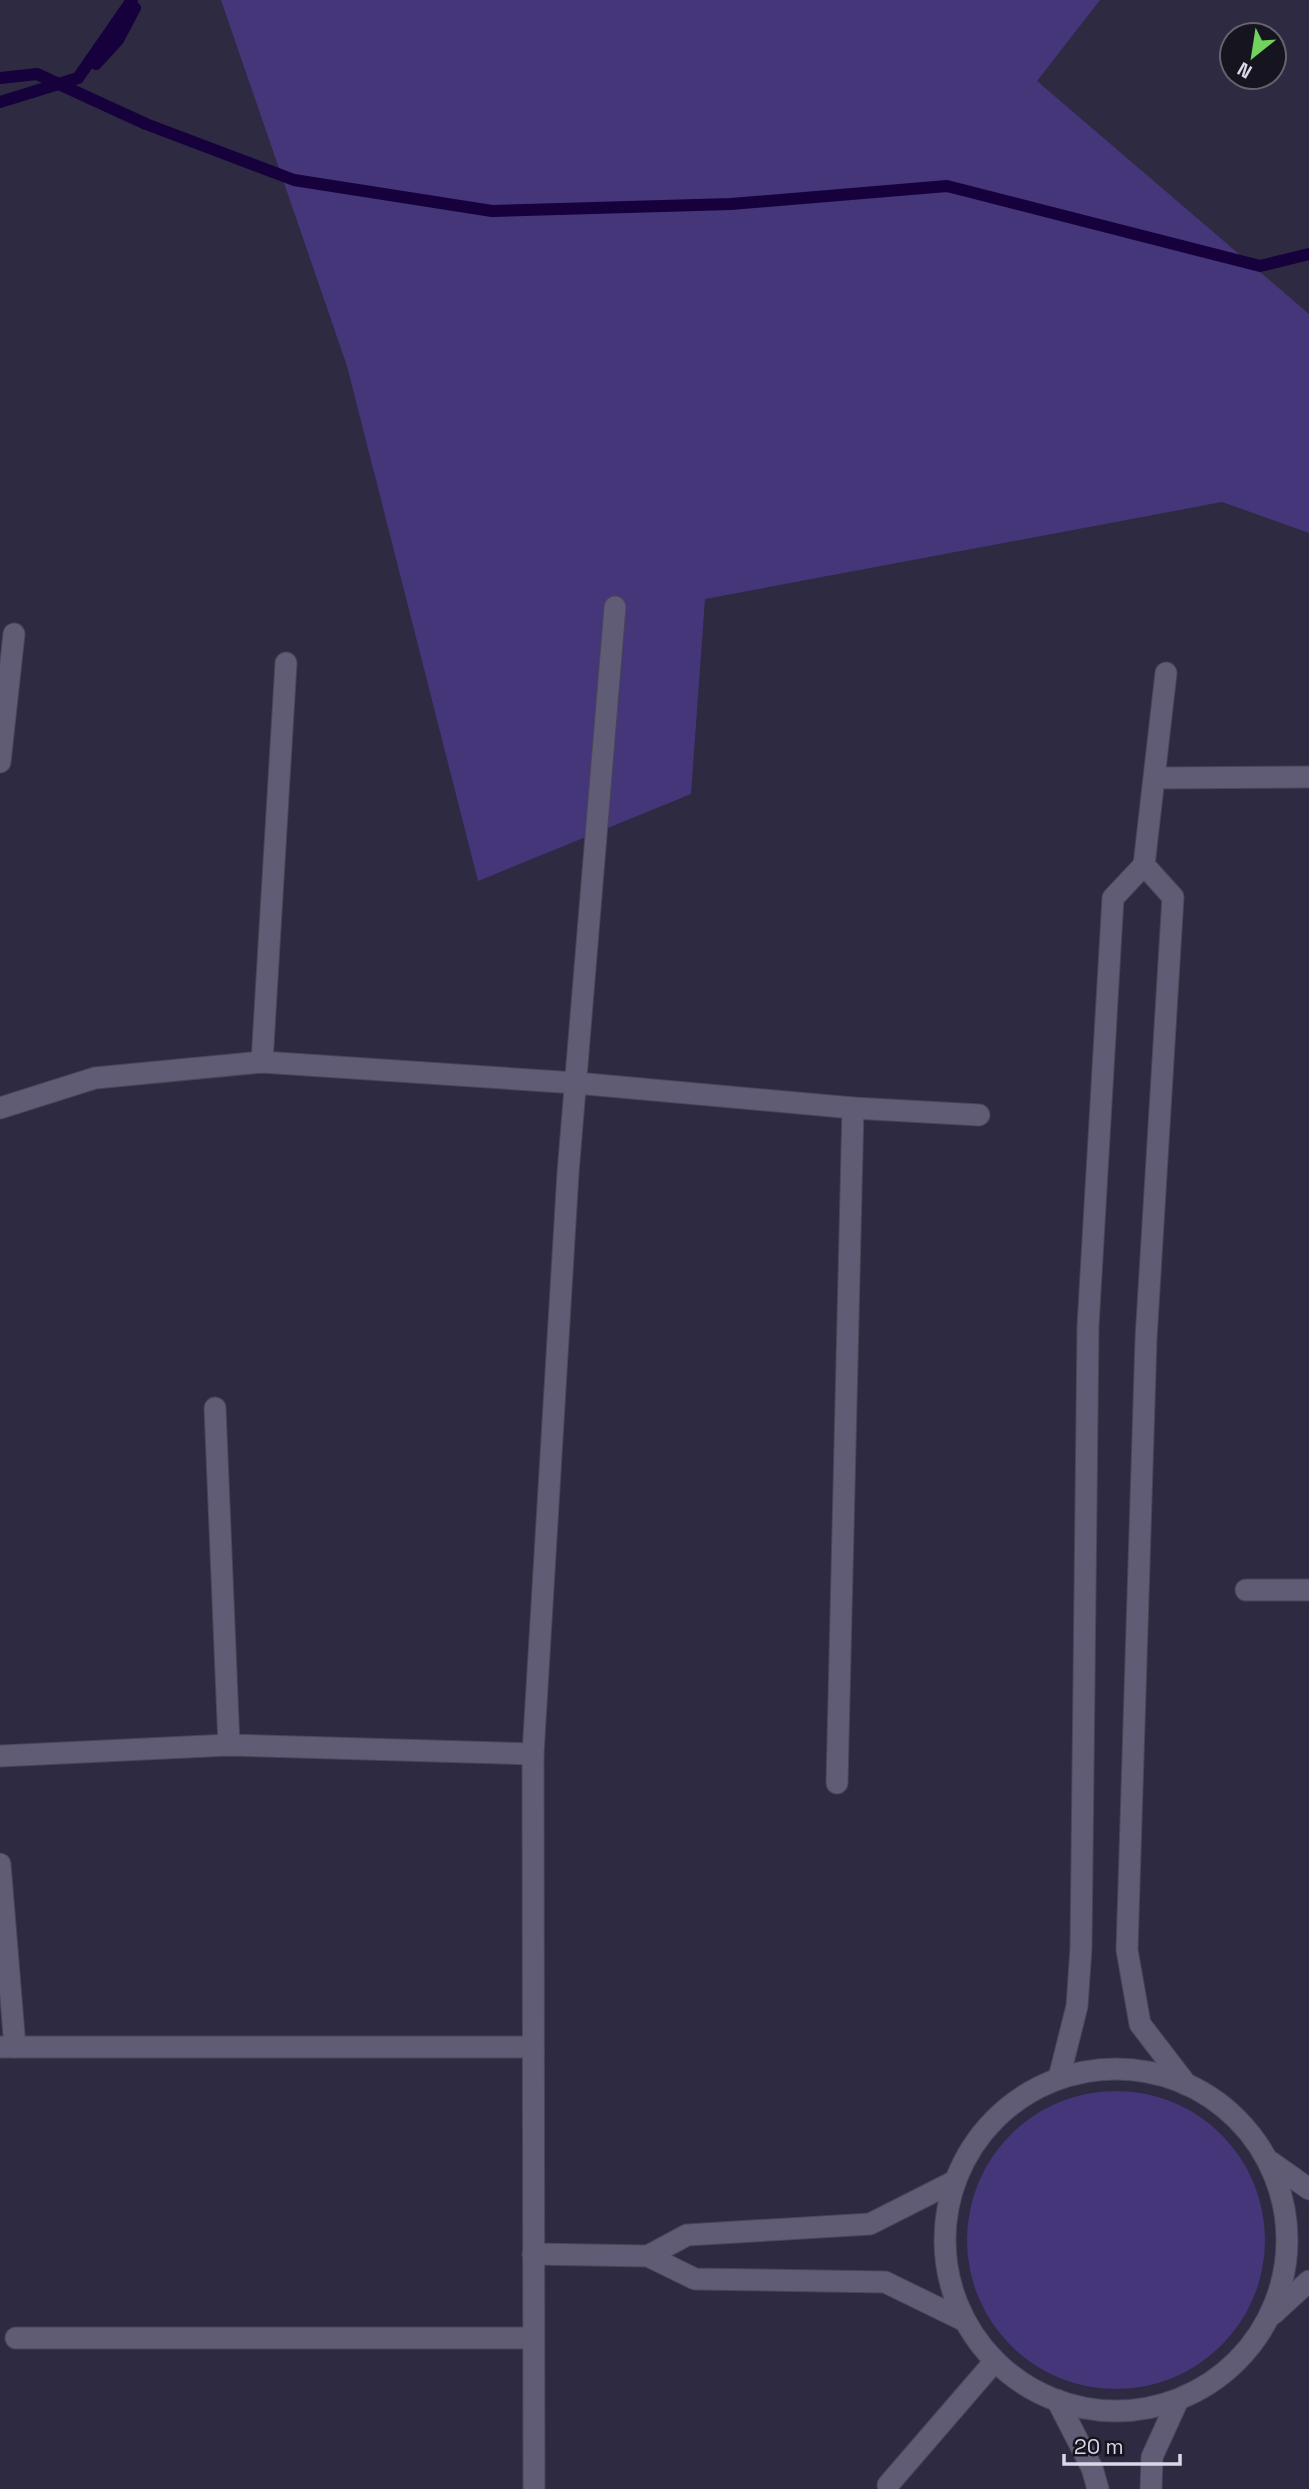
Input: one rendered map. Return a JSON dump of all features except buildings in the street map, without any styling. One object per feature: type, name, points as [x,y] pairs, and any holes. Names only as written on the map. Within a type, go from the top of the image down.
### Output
[{"type":"street","points":[[534,2489],[533,1754],[576,1083],[615,607]]},
{"type":"street","points":[[0,762],[14,634]]},
{"type":"street","points":[[262,1062],[286,663]]},
{"type":"street","points":[[1059,2078],[1077,2006],[1081,1948],[1088,1326],[1113,898],[1144,865],[1166,673]]},
{"type":"street","points":[[1155,778],[1309,777]]},
{"type":"street","points":[[1144,865],[1173,897],[1146,1339],[1127,1950],[1140,2024],[1186,2084]]},
{"type":"street","points":[[0,1108],[95,1078],[262,1062],[576,1083],[853,1108],[979,1115]]},
{"type":"street","points":[[837,1783],[853,1108]]},
{"type":"street","points":[[215,1408],[229,1745]]},
{"type":"street","points":[[1246,1590],[1309,1590]]},
{"type":"street","points":[[0,1756],[229,1745],[533,1754]]},
{"type":"street","points":[[0,1864],[7,2047],[532,2047]]},
{"type":"street","points":[[1309,2189],[1290,2179],[1264,2156],[1231,2113],[1186,2084],[1149,2072],[1097,2070],[1059,2078],[1022,2096],[1000,2113],[974,2144],[955,2181],[946,2216],[945,2252],[948,2276],[965,2321],[995,2361],[1034,2390],[1057,2400],[1111,2411],[1138,2410],[1178,2400],[1203,2388],[1236,2363],[1269,2318],[1309,2281]]},
{"type":"street","points":[[1264,2156],[1280,2191],[1287,2243],[1282,2282],[1269,2318]]},
{"type":"street","points":[[648,2256],[687,2235],[870,2224],[955,2181]]},
{"type":"street","points":[[533,2254],[648,2256],[695,2279],[885,2282],[965,2321]]},
{"type":"street","points":[[16,2338],[532,2338]]},
{"type":"street","points":[[888,2485],[995,2361]]},
{"type":"street","points":[[1057,2400],[1092,2468],[1098,2489]]},
{"type":"street","points":[[1151,2489],[1152,2457],[1178,2400]]},
{"type":"shaded area","points":[[221,0],[1100,0],[1037,81],[1309,314],[1309,533],[1222,502],[705,599],[691,794],[478,881],[347,366]]},
{"type":"shaded area","points":[[1116,2091],[1145,2094],[1173,2103],[1199,2116],[1221,2135],[1240,2157],[1253,2183],[1262,2211],[1265,2240],[1262,2269],[1253,2297],[1240,2323],[1221,2345],[1199,2364],[1173,2377],[1145,2386],[1116,2389],[1087,2386],[1059,2377],[1033,2364],[1011,2345],[992,2323],[979,2297],[970,2269],[967,2240],[970,2211],[979,2183],[992,2157],[1011,2135],[1033,2116],[1059,2103],[1087,2094]]},
{"type":"waterway","points":[[0,102],[78,78],[132,0]]},
{"type":"waterway","points":[[96,64],[118,40],[135,8]]},
{"type":"waterway","points":[[0,78],[37,74],[146,124],[294,180],[492,211],[731,204],[947,186],[1260,266],[1309,254]]}]
